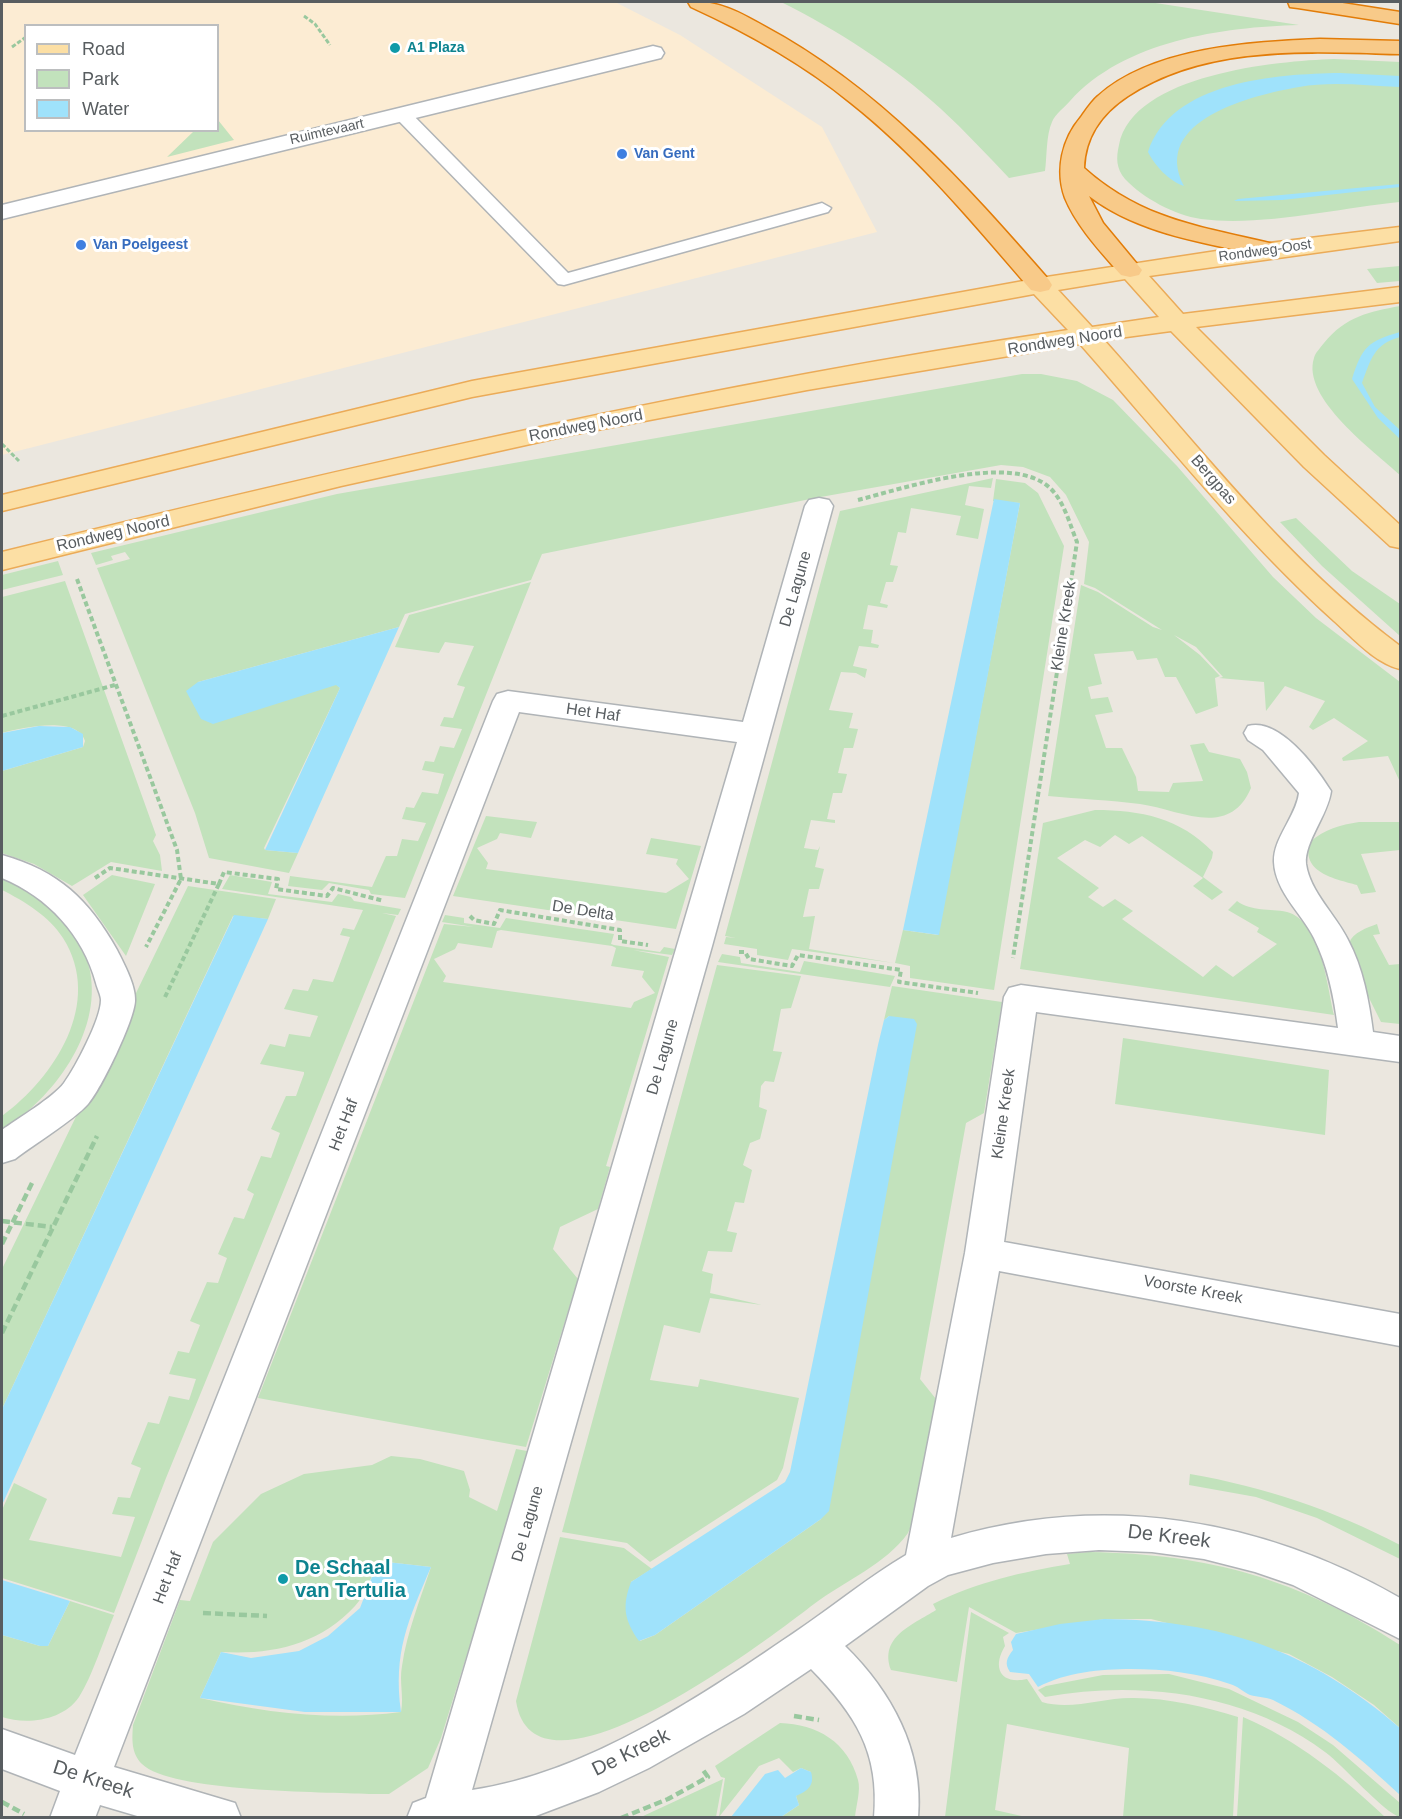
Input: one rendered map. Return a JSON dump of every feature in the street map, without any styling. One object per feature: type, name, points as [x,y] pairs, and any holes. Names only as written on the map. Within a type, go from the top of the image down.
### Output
[{"type":"highway","points":[[699,2],[768,36],[830,76],[859,98],[910,143],[960,194],[1040,285]]},
{"type":"highway","points":[[1298,2],[1401,18]]},
{"type":"highway","points":[[1130,270],[1093,228],[1074,186],[1073,151],[1087,122],[1126,85],[1166,68],[1214,54],[1275,46],[1367,45],[1401,48]]},
{"type":"highway","points":[[1074,171],[1103,196],[1150,219],[1269,250]]},
{"type":"main road","name":"Rondweg-Oost","points":[[1130,270],[1401,234]]},
{"type":"main road","points":[[2,503],[472,389],[1130,270],[1178,323],[1314,460],[1401,540]]},
{"type":"main road","name":"Bergpas","points":[[1040,285],[1088,336],[1234,506],[1327,600],[1371,640],[1401,660]]},
{"type":"main road","points":[[1178,323],[1401,294]]},
{"type":"main road","name":"Rondweg Noord","points":[[2,561],[345,478],[546,433],[872,371],[1178,323]]},
{"type":"street","name":"Ruimtevaart","points":[[2,212],[214,157],[653,53]]},
{"type":"street","name":"De Lagune","points":[[438,1817],[695,946],[819,506]]},
{"type":"street","name":"Het Haf","points":[[80,1799],[508,701],[755,734]]},
{"type":"street","points":[[1259,734],[1274,743],[1315,791],[1312,814],[1293,845],[1290,862],[1302,893],[1332,940],[1345,972],[1357,1043]]},
{"type":"street","points":[[2,866],[30,877],[62,899],[87,927],[108,965],[118,1001],[107,1037],[75,1095],[2,1149]]},
{"type":"street","points":[[1009,996],[1401,1049]]},
{"type":"street","name":"Kleine Kreek","points":[[925,1565],[984,1253],[1009,996]]},
{"type":"street","name":"Voorste Kreek","points":[[984,1253],[1401,1330]]},
{"type":"street","name":"De Kreek","points":[[438,1817],[544,1794],[653,1745],[814,1643],[925,1565],[1030,1537],[1085,1531],[1154,1533],[1201,1539],[1268,1556],[1318,1574],[1401,1620]]},
{"type":"street","points":[[814,1643],[859,1691],[888,1743],[899,1799],[896,1818]]},
{"type":"street","name":"De Kreek","points":[[2,1749],[80,1799],[219,1818]]},
{"type":"lane","points":[[402,114],[564,280],[822,208]]},
{"type":"path","points":[[304,16],[315,24],[330,45]]},
{"type":"path","points":[[12,47],[24,38]]},
{"type":"path","points":[[2,448],[7,447]]},
{"type":"path","points":[[819,506],[967,476],[1003,472],[1033,478]]},
{"type":"path","name":"Kleine Kreek","points":[[1009,996],[1004,964],[1012,964],[1077,542],[1051,488],[1033,478]]},
{"type":"path","points":[[61,546],[75,575],[177,850],[181,879],[118,1001]]},
{"type":"path","points":[[2,717],[115,685]]},
{"type":"path","points":[[62,899],[110,868],[181,879]]},
{"type":"path","name":"De Delta","points":[[181,879],[219,884],[224,872],[278,879],[276,889],[327,896],[333,888],[359,892],[363,897],[469,913],[474,920],[494,924],[500,910],[620,930],[620,941],[655,946],[660,940],[745,952],[749,959],[792,966],[798,955],[901,970],[899,982],[1009,996]]},
{"type":"path","points":[[2,1221],[52,1227]]},
{"type":"path","points":[[159,1600],[205,1613],[267,1616]]},
{"type":"path","points":[[782,1718],[794,1716],[819,1720],[825,1724]]},
{"type":"path","points":[[621,1818],[668,1799],[708,1777],[700,1766]]},
{"type":"path","points":[[2,1802],[32,1818]]},
{"type":"shaded area","points":[[2,2],[615,2],[680,35],[822,127],[877,232],[2,455]]},
{"type":"green space","points":[[781,2],[1149,2],[1299,25],[1238,29],[1207,34],[1146,51],[1118,64],[1092,81],[1055,116],[1049,133],[1045,171],[1009,178],[950,117],[904,78],[823,24]]},
{"type":"green space","points":[[1334,59],[1400,62],[1400,202],[1274,219],[1224,221],[1201,219],[1180,214],[1150,199],[1132,186],[1120,171],[1117,159],[1119,145],[1130,121],[1150,102],[1178,87],[1210,76],[1245,68]]},
{"type":"green space","points":[[219,121],[234,140],[167,157],[193,132],[219,132]]},
{"type":"green space","points":[[1400,266],[1400,281],[1377,283],[1367,269]]},
{"type":"green space","points":[[1400,306],[1400,475],[1342,422],[1318,390],[1313,374],[1314,358],[1332,334],[1350,321],[1368,313]]},
{"type":"green space","points":[[1022,374],[1041,374],[1077,381],[1113,400],[1177,466],[1273,577],[1316,618],[1400,682],[1400,782],[1388,756],[1343,761],[1342,758],[1368,741],[1334,718],[1313,730],[1309,727],[1325,701],[1285,686],[1266,711],[1264,682],[1219,678],[1223,677],[1196,647],[1174,635],[1200,655],[1220,676],[1215,678],[1218,706],[1196,714],[1176,677],[1165,677],[1157,658],[1137,660],[1133,651],[1094,654],[1102,684],[1088,687],[1091,699],[1108,697],[1113,712],[1095,715],[1106,748],[1122,748],[1136,777],[1138,791],[1169,792],[1173,783],[1203,781],[1190,745],[1204,743],[1209,752],[1240,759],[1247,772],[1251,788],[1241,804],[1230,813],[1216,817],[1202,817],[1140,804],[1048,796],[1081,585],[1098,592],[1153,627],[1162,630],[1095,588],[1084,584],[1089,542],[1066,495],[1050,477],[1023,467],[1001,465],[815,498],[542,554],[531,580],[405,614],[399,627],[198,682],[336,684],[340,688],[264,848],[265,850],[298,853],[289,873],[209,858],[195,813],[97,568],[130,559],[125,552],[111,556],[113,560],[96,565],[91,553],[337,494]]},
{"type":"green space","points":[[993,478],[991,488],[969,486],[965,505],[984,509],[978,539],[956,535],[961,516],[911,508],[906,533],[898,532],[890,565],[898,566],[893,582],[886,582],[880,603],[888,605],[887,608],[868,605],[863,629],[873,630],[871,643],[879,645],[878,648],[859,646],[853,666],[867,669],[865,678],[856,673],[841,672],[829,710],[853,713],[849,728],[858,729],[853,748],[844,748],[838,773],[847,774],[842,793],[833,793],[827,819],[835,820],[835,823],[811,820],[804,848],[818,850],[820,846],[815,867],[824,869],[819,889],[809,889],[803,917],[815,916],[809,949],[894,963],[792,949],[788,960],[757,955],[757,949],[724,944],[726,937],[736,938],[725,936],[840,511]]},
{"type":"green space","points":[[996,479],[1025,483],[1038,493],[1064,546],[994,990],[910,978],[910,966],[895,963],[903,930],[938,935],[1020,503],[993,501]]},
{"type":"green space","points":[[1296,518],[1352,571],[1400,604],[1400,636],[1322,566],[1280,522]]},
{"type":"green space","points":[[58,561],[63,575],[2,590],[2,575]]},
{"type":"green space","points":[[65,581],[156,835],[153,841],[160,855],[162,871],[111,862],[72,886],[34,864],[2,853],[2,771],[83,747],[85,741],[80,733],[60,726],[35,726],[2,733],[2,597]]},
{"type":"green space","points":[[531,582],[405,898],[371,894],[369,890],[329,883],[322,890],[288,886],[290,876],[372,887],[386,856],[397,856],[402,839],[418,841],[426,823],[402,819],[406,807],[414,808],[422,792],[438,794],[444,774],[422,770],[425,761],[434,762],[440,746],[454,748],[462,729],[440,726],[444,717],[453,718],[465,687],[457,685],[474,646],[445,642],[439,653],[395,647],[409,615]]},
{"type":"green space","points":[[1095,810],[1144,814],[1187,831],[1213,852],[1203,877],[1223,892],[1212,900],[1193,886],[1203,878],[1142,836],[1129,844],[1115,835],[1100,847],[1085,840],[1057,858],[1099,888],[1088,897],[1103,907],[1115,899],[1133,911],[1122,919],[1203,977],[1216,965],[1233,977],[1277,944],[1257,932],[1259,928],[1228,910],[1237,901],[1255,908],[1287,912],[1298,918],[1308,928],[1315,941],[1321,956],[1334,1015],[1020,969],[1043,823]]},
{"type":"green space","points":[[486,816],[537,822],[531,838],[500,833],[497,839],[477,848],[488,863],[486,869],[666,893],[689,879],[676,864],[678,859],[646,854],[651,838],[701,846],[676,929],[453,896]]},
{"type":"green space","points":[[1359,822],[1400,822],[1400,850],[1361,854],[1376,892],[1361,894],[1357,885],[1330,877],[1310,861],[1308,852],[1310,842],[1333,828]]},
{"type":"green space","points":[[112,875],[155,884],[126,956],[83,895]]},
{"type":"green space","points":[[230,875],[272,882],[268,894],[332,902],[338,894],[351,897],[354,901],[401,909],[398,915],[382,913],[396,916],[166,1478],[114,1613],[2,1578],[2,1510],[14,1483],[47,1499],[29,1540],[121,1557],[135,1517],[112,1514],[118,1497],[130,1498],[141,1468],[131,1464],[148,1422],[159,1424],[169,1396],[189,1400],[196,1379],[169,1374],[178,1351],[189,1353],[200,1325],[190,1321],[207,1282],[218,1283],[227,1258],[218,1254],[234,1217],[244,1219],[254,1194],[247,1190],[261,1156],[271,1158],[280,1133],[271,1129],[286,1096],[296,1096],[304,1074],[304,1072],[260,1064],[270,1044],[285,1047],[289,1034],[310,1037],[318,1016],[284,1009],[293,989],[308,991],[313,979],[333,982],[350,937],[340,935],[343,928],[354,930],[363,910],[222,889]]},
{"type":"green space","points":[[2,879],[18,885],[39,898],[68,928],[82,948],[88,963],[92,994],[81,1040],[70,1062],[39,1101],[2,1130],[2,1116],[39,1081],[55,1060],[67,1037],[75,1013],[78,988],[74,963],[63,938],[43,916],[2,890]]},
{"type":"green space","points":[[188,886],[276,899],[268,919],[233,916],[2,1409],[2,1269]]},
{"type":"green space","points":[[445,915],[464,918],[464,923],[500,928],[506,918],[614,934],[611,944],[614,945],[660,952],[664,947],[675,949],[672,955],[633,950],[669,957],[606,1166],[610,1167],[598,1209],[560,1227],[553,1249],[578,1279],[526,1447],[258,1398],[444,924],[474,927],[442,922]],"holes":[[[501,930],[616,948],[611,966],[644,971],[642,977],[655,993],[634,1002],[631,1008],[443,982],[446,976],[434,959],[455,949],[458,943],[492,948],[497,931]]]},
{"type":"green space","points":[[1377,924],[1380,934],[1373,935],[1389,965],[1400,964],[1400,1024],[1381,1022],[1357,974],[1349,943],[1357,933]]},
{"type":"green space","points":[[722,954],[740,957],[741,963],[800,972],[804,961],[895,976],[890,987],[718,962]]},
{"type":"green space","points":[[717,965],[801,976],[791,1008],[781,1009],[773,1051],[782,1052],[774,1082],[765,1081],[761,1086],[759,1107],[767,1110],[760,1139],[750,1143],[743,1165],[752,1170],[744,1203],[735,1202],[727,1231],[737,1233],[732,1252],[708,1251],[702,1271],[713,1274],[710,1293],[762,1305],[710,1298],[700,1333],[664,1325],[650,1380],[698,1387],[700,1379],[799,1398],[783,1468],[777,1480],[650,1562],[627,1543],[562,1532]]},
{"type":"green space","points":[[892,986],[1002,1002],[984,1113],[966,1123],[920,1379],[936,1399],[921,1490],[908,1533],[877,1563],[826,1596],[752,1650],[656,1709],[607,1731],[564,1740],[532,1732],[516,1701],[560,1537],[624,1548],[652,1569],[631,1582],[640,1641],[655,1635],[821,1519],[889,1016],[884,1020]]},
{"type":"green space","points":[[1123,1038],[1329,1070],[1325,1135],[1115,1104]]},
{"type":"green space","points":[[516,1449],[527,1451],[509,1519],[441,1738],[428,1768],[389,1794],[369,1794],[250,1789],[215,1785],[158,1773],[138,1760],[133,1746],[133,1725],[180,1600],[190,1601],[213,1542],[261,1494],[304,1474],[372,1465],[391,1456],[420,1459],[464,1471],[470,1490],[469,1497],[497,1511]],"holes":[[[378,1561],[431,1567],[404,1653],[401,1672],[401,1712],[350,1716],[300,1714],[250,1708],[200,1698],[221,1652],[258,1652],[276,1649],[294,1645],[326,1630],[359,1601]]]},
{"type":"green space","points":[[1190,1474],[1272,1493],[1349,1521],[1400,1545],[1400,1559],[1317,1518],[1256,1497],[1189,1485]]},
{"type":"green space","points":[[1089,1552],[1174,1558],[1252,1574],[1289,1587],[1362,1622],[1400,1645],[1400,1728],[1374,1705],[1332,1677],[1289,1654],[1151,1619],[1105,1619],[1016,1633],[969,1607],[957,1682],[891,1670],[890,1649],[894,1640],[908,1627],[936,1610],[933,1604],[1000,1579],[1070,1564],[1067,1554]]},
{"type":"green space","points":[[70,1601],[114,1615],[84,1689],[72,1705],[54,1716],[33,1721],[2,1717],[2,1635],[40,1646],[48,1646]]},
{"type":"green space","points":[[971,1612],[1009,1633],[1003,1637],[1005,1646],[999,1661],[1001,1673],[1010,1679],[1027,1679],[1042,1702],[1065,1705],[1123,1698],[1147,1698],[1187,1704],[1238,1717],[1233,1817],[1123,1817],[1129,1748],[1007,1724],[995,1810],[1026,1817],[945,1817]]},
{"type":"green space","points":[[1169,1674],[1229,1689],[1298,1722],[1333,1745],[1400,1803],[1400,1817],[1384,1807],[1325,1752],[1294,1732],[1261,1716],[1227,1704],[1155,1691],[1081,1692],[1045,1697],[1038,1690],[1046,1686],[1103,1675]]},
{"type":"green space","points":[[1243,1717],[1301,1748],[1353,1788],[1385,1817],[1237,1817]]},
{"type":"green space","points":[[780,1723],[794,1724],[818,1731],[839,1746],[847,1755],[859,1784],[855,1817],[781,1817],[799,1805],[796,1796],[811,1772],[801,1768],[793,1772],[779,1758],[759,1766],[719,1817],[725,1778],[721,1777],[715,1766]]},
{"type":"green space","points":[[723,1779],[716,1817],[641,1817]]},
{"type":"water","points":[[1340,73],[1400,76],[1400,87],[1312,85],[1279,91],[1233,104],[1193,128],[1181,144],[1177,163],[1184,186],[1173,181],[1163,172],[1148,152],[1160,128],[1179,110],[1202,96],[1229,86],[1258,80]]},
{"type":"water","points":[[1400,184],[1400,187],[1282,200],[1234,201],[1238,199]]},
{"type":"water","points":[[1400,332],[1400,337],[1379,348],[1362,383],[1375,407],[1400,430],[1400,439],[1378,418],[1352,379],[1359,359],[1373,342]]},
{"type":"water","points":[[994,499],[1020,503],[939,935],[903,930]]},
{"type":"water","points":[[399,627],[298,853],[265,850],[340,688],[336,685],[213,724],[201,719],[186,691],[198,682]]},
{"type":"water","points":[[39,726],[70,727],[83,734],[83,747],[2,771],[2,733]]},
{"type":"water","points":[[234,915],[268,919],[2,1505],[2,1409]]},
{"type":"water","points":[[889,1016],[914,1019],[917,1024],[829,1511],[821,1519],[655,1635],[639,1641],[630,1626],[626,1613],[626,1598],[631,1582],[785,1482],[790,1472],[878,1045],[884,1020]]},
{"type":"water","points":[[378,1561],[431,1567],[404,1637],[399,1672],[401,1712],[305,1712],[200,1698],[221,1652],[251,1658],[299,1651],[328,1636],[360,1608]]},
{"type":"water","points":[[2,1580],[70,1601],[48,1646],[40,1646],[2,1635]]},
{"type":"water","points":[[1104,1619],[1188,1626],[1226,1634],[1263,1645],[1333,1679],[1367,1701],[1400,1728],[1400,1795],[1356,1755],[1291,1709],[1268,1698],[1250,1695],[1236,1686],[1218,1680],[1169,1671],[1119,1669],[1072,1675],[1038,1687],[1029,1674],[1010,1672],[1008,1669],[1007,1661],[1013,1650],[1011,1642],[1016,1634],[1060,1624]]},
{"type":"water","points":[[801,1768],[811,1772],[812,1781],[807,1790],[796,1796],[799,1805],[781,1817],[731,1817],[765,1774],[778,1770],[785,1778]]},
{"type":"place","name":"A1 Plaza","points":[[395,48]]},
{"type":"place","name":"Van Gent","points":[[622,154]]},
{"type":"place","name":"Van Poelgeest","points":[[81,245]]},
{"type":"place","name":"De Schaal van Tertulia","points":[[283,1579]]}]
